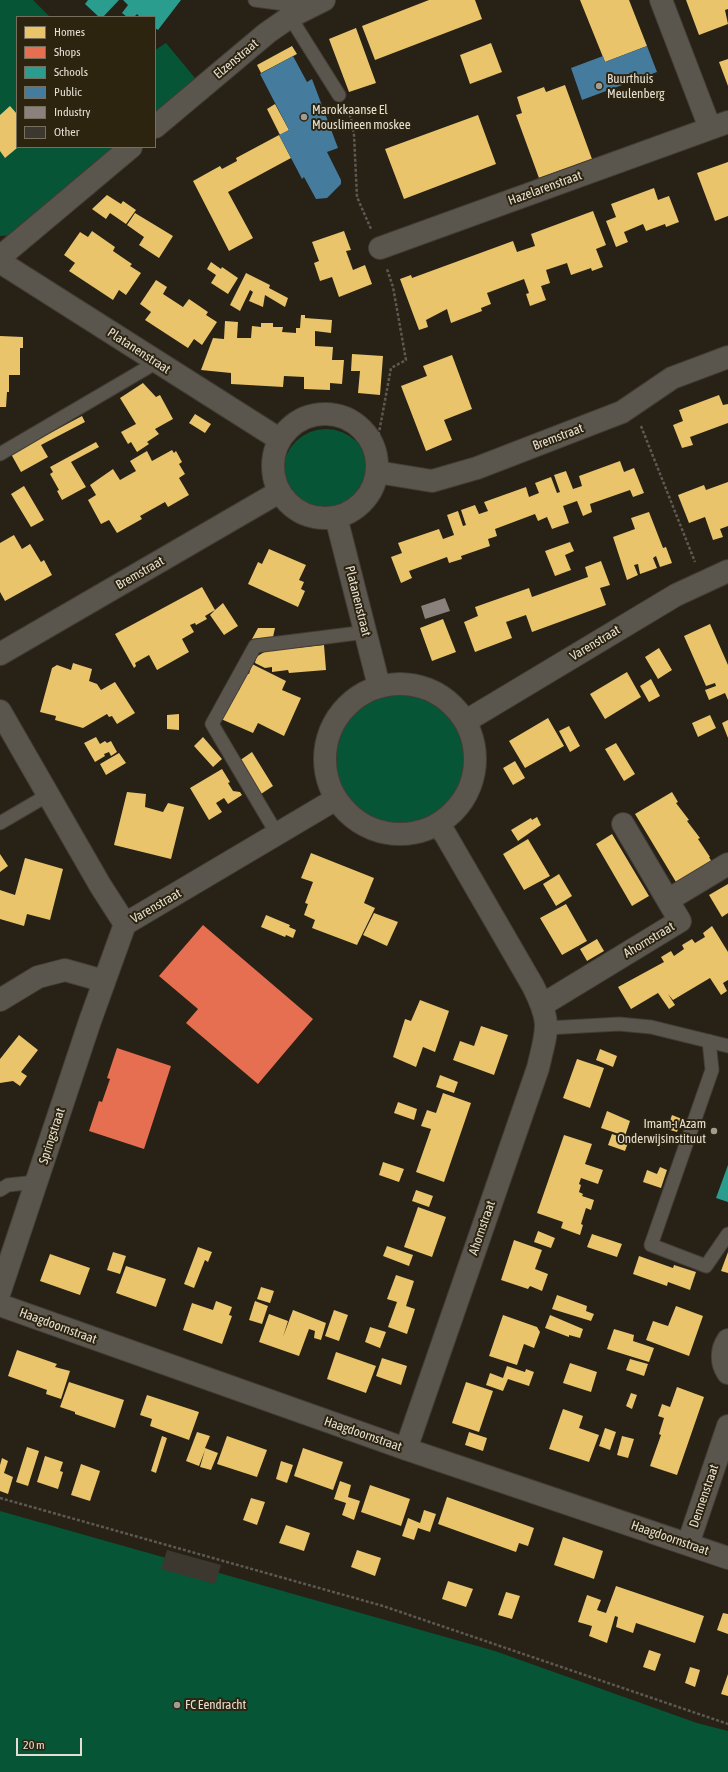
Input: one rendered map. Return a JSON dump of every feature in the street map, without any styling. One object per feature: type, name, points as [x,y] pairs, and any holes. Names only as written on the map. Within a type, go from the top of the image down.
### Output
[{"type":"street","name":"Hazelarenstraat","points":[[380,248],[719,125],[662,0]]},
{"type":"street","name":"Elzenstraat","points":[[156,126],[267,33],[307,8]]},
{"type":"street","points":[[0,257],[130,148]]},
{"type":"street","name":"Platanenstraat","points":[[0,262],[279,439]]},
{"type":"street","name":"Bremstraat","points":[[377,472],[432,481],[477,468],[615,415],[633,405],[672,378],[728,357]]},
{"type":"street","points":[[325,413],[343,416],[359,426],[371,439],[377,458],[377,472],[371,492],[359,506],[336,517],[325,518],[307,516],[291,506],[279,492],[273,475],[273,457],[279,439],[291,426],[307,416],[325,413]]},
{"type":"street","name":"Bremstraat","points":[[0,654],[279,492]]},
{"type":"street","name":"Platanenstraat","points":[[336,517],[379,686]]},
{"type":"street","name":"Varenstraat","points":[[466,721],[676,594],[728,572]]},
{"type":"street","points":[[404,683],[436,692],[450,701],[466,721],[473,739],[477,761],[473,779],[461,802],[453,813],[437,825],[415,833],[392,834],[370,828],[351,816],[336,799],[328,783],[324,766],[327,733],[337,716],[349,702],[363,693],[379,686],[404,683]]},
{"type":"street","points":[[0,710],[100,885],[125,924]]},
{"type":"street","name":"Varenstraat","points":[[104,981],[125,924],[336,799]]},
{"type":"street","name":"Ahornstraat","points":[[542,1005],[680,921],[623,824]]},
{"type":"street","name":"Ahornstraat","points":[[406,1449],[535,1076],[547,1028],[542,1005],[445,834],[437,825]]},
{"type":"street","points":[[668,900],[728,864]]},
{"type":"street","points":[[0,1000],[38,977],[65,970],[104,981]]},
{"type":"street","name":"Springstraat","points":[[0,1291],[104,981]]},
{"type":"street","name":"Haagdoornstraat","points":[[0,1305],[406,1449],[728,1558]]},
{"type":"street","points":[[728,1340],[722,1357],[725,1369],[728,1373]]},
{"type":"street","name":"Dennenstraat","points":[[688,1544],[728,1426]]},
{"type":"lane","points":[[255,0],[307,8],[340,95]]},
{"type":"lane","points":[[0,454],[157,362]]},
{"type":"lane","points":[[277,834],[212,724],[255,646],[366,632]]},
{"type":"lane","points":[[0,823],[48,795]]},
{"type":"lane","points":[[547,1028],[627,1025],[651,1027],[728,1046]]},
{"type":"lane","points":[[709,1041],[712,1070],[651,1245],[706,1266],[728,1234]]},
{"type":"lane","points":[[0,1190],[8,1185],[36,1182]]},
{"type":"path","points":[[633,405],[703,582]]},
{"type":"path","points":[[0,1498],[383,1606],[728,1724]]},
{"type":"green space","points":[[0,0],[33,0],[49,16],[16,16],[16,148],[115,148],[15,235],[0,236]]},
{"type":"green space","points":[[166,43],[195,78],[156,112],[156,49]]},
{"type":"green space","points":[[326,429],[342,433],[356,442],[365,456],[369,472],[365,488],[356,502],[342,511],[326,515],[310,511],[296,502],[287,488],[283,472],[287,456],[296,442],[310,433]]},
{"type":"green space","points":[[407,694],[419,696],[431,701],[447,713],[459,729],[464,741],[466,760],[464,779],[459,791],[447,807],[431,819],[419,824],[393,826],[381,824],[369,819],[353,807],[341,791],[336,779],[334,753],[336,741],[341,729],[353,713],[369,701],[381,696]]},
{"type":"green space","points":[[0,1511],[495,1651],[697,1723],[728,1731],[728,1772],[0,1772]]},
{"type":"building: Homes","points":[[429,0],[475,0],[482,19],[375,60],[362,26]]},
{"type":"building: Homes","points":[[580,0],[629,0],[647,46],[605,62]]},
{"type":"building: Homes","points":[[686,0],[728,0],[728,9],[725,10],[728,24],[699,35]]},
{"type":"building: Homes","points":[[356,28],[376,83],[349,92],[329,39]]},
{"type":"building: Homes","points":[[491,43],[502,72],[470,84],[460,55]]},
{"type":"building: Homes","points":[[292,46],[297,54],[261,73],[257,65]]},
{"type":"building: Homes","points":[[728,59],[728,86],[719,62]]},
{"type":"building: Homes","points":[[565,85],[592,159],[539,178],[516,115],[522,113],[517,97],[544,87],[546,92]]},
{"type":"building: Homes","points":[[275,104],[289,130],[280,135],[267,109]]},
{"type":"building: Homes","points":[[10,106],[16,113],[17,148],[5,158],[0,151],[0,115]]},
{"type":"building: Homes","points":[[478,115],[496,164],[404,199],[385,149]]},
{"type":"building: Homes","points":[[279,135],[291,158],[228,192],[253,238],[229,251],[193,181],[220,166],[222,169],[237,161],[236,158]]},
{"type":"building: Homes","points":[[728,162],[728,216],[715,221],[697,173]]},
{"type":"building: Homes","points":[[654,188],[658,200],[669,196],[679,222],[666,227],[665,224],[646,231],[643,224],[624,232],[628,242],[616,247],[606,221],[616,217],[611,204]]},
{"type":"building: Homes","points":[[107,195],[121,204],[123,201],[136,210],[126,224],[110,213],[106,219],[92,209]]},
{"type":"building: Homes","points":[[593,211],[606,245],[596,249],[603,267],[592,271],[591,268],[571,275],[567,263],[546,270],[550,283],[541,286],[546,300],[530,306],[526,294],[529,293],[524,279],[487,293],[491,304],[481,308],[482,311],[451,323],[447,309],[426,320],[428,327],[419,330],[400,279],[411,275],[412,278],[513,241],[517,252],[535,246],[531,234]]},
{"type":"building: Homes","points":[[135,213],[173,236],[159,258],[139,245],[144,237],[127,225]]},
{"type":"building: Homes","points":[[92,231],[115,247],[113,251],[132,264],[130,266],[141,273],[126,295],[119,290],[113,300],[69,271],[75,263],[64,255],[80,232],[88,237]]},
{"type":"building: Homes","points":[[344,231],[351,250],[346,251],[353,270],[365,265],[372,284],[339,297],[332,277],[320,281],[314,263],[319,261],[312,242]]},
{"type":"building: Homes","points":[[211,262],[221,269],[222,267],[238,278],[228,294],[211,283],[216,275],[207,269]]},
{"type":"building: Homes","points":[[246,273],[270,285],[269,288],[288,298],[285,307],[265,295],[263,307],[249,301],[253,292],[250,290],[240,311],[230,305]]},
{"type":"building: Homes","points":[[156,280],[167,287],[163,294],[183,307],[189,299],[208,312],[206,315],[217,322],[202,345],[194,339],[188,348],[145,320],[151,312],[140,304]]},
{"type":"building: Homes","points":[[301,315],[305,315],[305,318],[332,320],[331,333],[315,331],[315,346],[333,347],[332,360],[344,360],[342,384],[330,383],[330,390],[304,389],[304,377],[284,376],[283,387],[231,384],[231,373],[201,370],[213,338],[224,339],[225,321],[238,322],[237,338],[251,338],[252,326],[261,327],[261,323],[273,323],[273,327],[283,327],[282,332],[296,333],[296,328],[300,328]]},
{"type":"building: Homes","points":[[0,336],[23,337],[23,348],[20,348],[20,375],[9,375],[9,392],[7,392],[6,407],[0,407]]},
{"type":"building: Homes","points":[[352,354],[383,356],[380,395],[358,393],[360,371],[351,371]]},
{"type":"building: Homes","points":[[452,355],[472,409],[444,420],[452,440],[426,451],[401,386],[427,376],[423,366]]},
{"type":"building: Homes","points":[[143,383],[156,397],[160,395],[173,419],[155,429],[159,434],[147,442],[149,444],[137,452],[131,442],[128,444],[121,432],[136,424],[120,398]]},
{"type":"building: Homes","points":[[719,395],[723,405],[728,404],[728,423],[690,437],[693,445],[682,448],[673,425],[683,421],[679,410]]},
{"type":"building: Homes","points":[[195,414],[211,424],[205,433],[189,423]]},
{"type":"building: Homes","points":[[82,416],[85,422],[41,445],[48,457],[21,472],[11,454]]},
{"type":"building: Homes","points":[[96,442],[99,447],[71,462],[86,487],[62,500],[57,491],[59,490],[50,474],[53,472],[50,467]]},
{"type":"building: Homes","points":[[172,450],[174,453],[176,451],[182,462],[179,464],[185,474],[179,478],[189,495],[168,507],[165,502],[140,516],[142,519],[117,533],[109,520],[101,524],[88,500],[96,495],[90,485],[113,469],[120,480],[136,471],[130,461],[147,451],[152,461]]},
{"type":"building: Homes","points":[[620,461],[624,472],[634,468],[644,493],[633,497],[630,490],[590,504],[592,512],[583,516],[577,501],[563,506],[569,523],[552,529],[547,517],[538,521],[535,514],[495,529],[497,536],[488,539],[490,546],[461,556],[462,559],[449,563],[447,557],[409,571],[412,578],[401,583],[391,557],[402,553],[398,543],[439,529],[443,539],[454,535],[447,515],[458,511],[463,526],[466,525],[461,510],[475,505],[479,514],[488,511],[484,502],[526,487],[529,497],[539,493],[535,483],[551,477],[557,493],[560,492],[554,475],[566,471],[573,489],[582,486],[579,476]]},
{"type":"building: Homes","points":[[728,482],[728,526],[720,529],[723,537],[713,540],[705,517],[689,523],[678,495],[704,485],[706,490]]},
{"type":"building: Homes","points":[[24,486],[44,520],[31,527],[11,494]]},
{"type":"building: Homes","points":[[649,512],[663,548],[666,547],[672,563],[660,567],[656,556],[653,558],[657,568],[640,574],[638,564],[634,565],[638,575],[627,580],[613,537],[635,529],[631,518]]},
{"type":"building: Homes","points":[[14,535],[22,549],[30,544],[41,562],[44,560],[52,575],[5,601],[0,592],[0,543]]},
{"type":"building: Homes","points":[[570,542],[574,551],[565,555],[571,570],[555,576],[545,551]]},
{"type":"building: Homes","points":[[269,549],[306,565],[299,580],[304,582],[301,589],[305,591],[298,607],[248,584],[258,562],[262,564]]},
{"type":"building: Homes","points":[[601,561],[610,585],[600,588],[606,605],[532,632],[526,615],[506,622],[512,638],[475,652],[464,622],[478,616],[475,607],[529,588],[532,597],[588,577],[585,567]]},
{"type":"building: Homes","points":[[202,587],[215,610],[205,616],[207,619],[196,625],[195,623],[190,625],[194,632],[182,639],[189,652],[157,670],[149,655],[135,663],[136,666],[134,668],[115,634]]},
{"type":"building: Homes","points":[[223,603],[238,626],[224,635],[210,615]]},
{"type":"building: Homes","points":[[443,619],[456,652],[432,661],[420,628]]},
{"type":"building: Homes","points":[[710,624],[728,665],[728,700],[725,693],[709,700],[705,690],[716,686],[715,683],[706,686],[684,636]]},
{"type":"building: Homes","points":[[258,628],[275,628],[273,637],[252,639]]},
{"type":"building: Homes","points":[[324,645],[326,670],[289,673],[288,670],[272,672],[272,667],[265,668],[255,663],[256,657],[266,651]]},
{"type":"building: Homes","points":[[659,648],[672,670],[658,679],[645,657]]},
{"type":"building: Homes","points":[[73,663],[92,669],[89,681],[97,684],[101,690],[115,682],[135,713],[117,724],[112,716],[109,717],[107,714],[83,728],[55,720],[56,716],[40,712],[52,668],[57,665],[71,670]]},
{"type":"building: Homes","points":[[252,664],[286,681],[282,690],[301,698],[284,736],[258,723],[253,733],[221,719],[235,689],[239,690],[246,673],[249,674]]},
{"type":"building: Homes","points":[[627,672],[641,697],[605,719],[590,694]]},
{"type":"building: Homes","points":[[651,679],[660,696],[649,702],[640,686]]},
{"type":"building: Homes","points":[[179,714],[179,730],[167,729],[167,715]]},
{"type":"building: Homes","points":[[710,715],[716,728],[698,737],[692,723]]},
{"type":"building: Homes","points":[[548,718],[564,746],[525,768],[509,741]]},
{"type":"building: Homes","points":[[728,720],[728,738],[722,723]]},
{"type":"building: Homes","points":[[569,726],[580,746],[570,752],[559,731]]},
{"type":"building: Homes","points":[[96,737],[100,744],[105,741],[107,743],[111,741],[117,752],[111,756],[109,752],[104,754],[105,756],[95,762],[84,743]]},
{"type":"building: Homes","points":[[203,737],[222,759],[213,767],[194,746]]},
{"type":"building: Homes","points":[[616,743],[635,774],[624,781],[605,749]]},
{"type":"building: Homes","points":[[252,752],[273,786],[261,794],[239,761]]},
{"type":"building: Homes","points":[[119,753],[126,763],[106,775],[100,764]]},
{"type":"building: Homes","points":[[515,761],[525,778],[513,785],[503,768]]},
{"type":"building: Homes","points":[[222,769],[230,782],[228,783],[233,791],[240,792],[242,795],[228,804],[224,798],[216,803],[222,812],[209,820],[190,788]]},
{"type":"building: Homes","points":[[127,792],[146,794],[145,807],[163,812],[168,803],[184,807],[171,859],[114,845]]},
{"type":"building: Homes","points":[[672,792],[678,802],[676,803],[700,838],[698,839],[714,866],[679,887],[635,814]]},
{"type":"building: Homes","points":[[537,817],[541,825],[518,841],[511,830],[531,818],[532,820]]},
{"type":"building: Homes","points":[[612,834],[649,896],[632,906],[596,844]]},
{"type":"building: Homes","points":[[528,839],[550,876],[524,890],[503,854]]},
{"type":"building: Homes","points":[[311,853],[374,878],[364,903],[375,908],[357,945],[312,928],[315,920],[304,915],[308,904],[305,903],[313,882],[301,878]]},
{"type":"building: Homes","points":[[0,854],[8,866],[0,872]]},
{"type":"building: Homes","points":[[25,858],[63,869],[50,920],[27,914],[24,926],[0,919],[0,890],[15,895]]},
{"type":"building: Homes","points":[[559,874],[572,896],[556,906],[543,884]]},
{"type":"building: Homes","points":[[728,884],[728,913],[722,917],[709,895]]},
{"type":"building: Homes","points":[[566,904],[587,941],[562,955],[540,918]]},
{"type":"building: Homes","points":[[374,913],[398,922],[387,946],[363,935]]},
{"type":"building: Homes","points":[[266,915],[290,925],[289,927],[296,930],[293,938],[286,935],[285,937],[261,927]]},
{"type":"building: Homes","points":[[712,926],[728,952],[728,980],[723,983],[727,991],[721,995],[710,978],[673,1000],[668,994],[675,1005],[669,1009],[658,993],[631,1009],[618,987],[664,962],[661,957],[671,951],[674,956],[684,949],[682,945],[692,939],[695,943],[705,937],[703,933]]},
{"type":"building: Homes","points":[[597,939],[604,951],[587,961],[580,949]]},
{"type":"building: Homes","points":[[420,1000],[449,1011],[435,1052],[423,1047],[416,1067],[393,1057],[405,1019],[411,1021]]},
{"type":"building: Homes","points":[[481,1026],[508,1035],[494,1075],[453,1060],[460,1041],[474,1046]]},
{"type":"building: Homes","points":[[19,1035],[38,1050],[21,1072],[27,1076],[20,1086],[13,1081],[0,1083],[0,1059]]},
{"type":"building: Homes","points":[[600,1049],[617,1056],[613,1067],[596,1060]]},
{"type":"building: Homes","points":[[577,1059],[604,1068],[590,1108],[563,1098]]},
{"type":"building: Homes","points":[[440,1075],[458,1082],[454,1093],[436,1087]]},
{"type":"building: Homes","points":[[443,1093],[471,1103],[444,1182],[416,1172],[431,1129],[421,1126],[427,1110],[436,1113]]},
{"type":"building: Homes","points":[[398,1102],[417,1109],[414,1120],[394,1113]]},
{"type":"building: Homes","points":[[607,1111],[630,1121],[625,1136],[601,1128]]},
{"type":"building: Homes","points":[[672,1115],[682,1119],[677,1132],[667,1129]]},
{"type":"building: Homes","points":[[612,1134],[629,1140],[625,1151],[608,1145]]},
{"type":"building: Homes","points":[[564,1135],[592,1144],[585,1164],[603,1170],[598,1184],[581,1178],[579,1192],[583,1194],[582,1196],[594,1200],[591,1210],[586,1208],[581,1224],[583,1225],[580,1235],[561,1228],[563,1222],[537,1213]]},
{"type":"building: Homes","points":[[383,1162],[404,1169],[399,1182],[379,1175]]},
{"type":"building: Homes","points":[[660,1167],[667,1170],[661,1188],[643,1182],[647,1170],[657,1174]]},
{"type":"building: Homes","points":[[416,1190],[433,1196],[429,1207],[412,1201]]},
{"type":"building: Homes","points":[[418,1207],[446,1217],[432,1257],[404,1247]]},
{"type":"building: Homes","points":[[538,1231],[555,1238],[551,1248],[534,1242]]},
{"type":"building: Homes","points":[[592,1234],[622,1244],[617,1257],[587,1247]]},
{"type":"building: Homes","points":[[514,1240],[542,1250],[535,1269],[548,1274],[542,1291],[530,1286],[528,1289],[501,1280]]},
{"type":"building: Homes","points":[[387,1246],[413,1255],[409,1266],[383,1256]]},
{"type":"building: Homes","points":[[198,1247],[212,1252],[208,1262],[205,1260],[194,1288],[184,1284]]},
{"type":"building: Homes","points":[[113,1252],[126,1256],[120,1274],[107,1270]]},
{"type":"building: Homes","points":[[728,1252],[728,1273],[721,1271]]},
{"type":"building: Homes","points":[[50,1254],[90,1268],[80,1295],[40,1281]]},
{"type":"building: Homes","points":[[639,1256],[673,1268],[674,1265],[696,1272],[690,1290],[668,1282],[667,1286],[633,1274]]},
{"type":"building: Homes","points":[[126,1266],[166,1279],[156,1307],[116,1293]]},
{"type":"building: Homes","points":[[396,1275],[414,1281],[406,1306],[415,1309],[407,1334],[388,1327],[397,1302],[387,1299]]},
{"type":"building: Homes","points":[[261,1287],[274,1291],[270,1303],[257,1299]]},
{"type":"building: Homes","points":[[557,1295],[587,1306],[586,1311],[594,1314],[591,1321],[552,1309]]},
{"type":"building: Homes","points":[[216,1301],[232,1307],[229,1315],[232,1316],[222,1344],[183,1330],[192,1303],[213,1310]]},
{"type":"building: Homes","points":[[255,1301],[268,1306],[262,1324],[249,1320]]},
{"type":"building: Homes","points":[[676,1306],[703,1316],[689,1356],[646,1340],[653,1321],[668,1326]]},
{"type":"building: Homes","points":[[293,1310],[326,1323],[321,1340],[314,1338],[315,1331],[309,1329],[299,1356],[259,1342],[269,1314],[288,1321],[283,1337]]},
{"type":"building: Homes","points":[[334,1310],[348,1315],[339,1341],[325,1336]]},
{"type":"building: Homes","points":[[503,1315],[537,1327],[540,1332],[534,1348],[524,1344],[517,1365],[489,1356]]},
{"type":"building: Homes","points":[[550,1315],[583,1329],[580,1338],[569,1335],[569,1337],[545,1328]]},
{"type":"building: Homes","points":[[370,1327],[386,1332],[380,1348],[365,1342]]},
{"type":"building: Homes","points":[[614,1329],[634,1335],[633,1341],[654,1348],[649,1362],[607,1349]]},
{"type":"building: Homes","points":[[17,1350],[57,1364],[55,1367],[70,1371],[61,1399],[46,1394],[47,1390],[8,1376]]},
{"type":"building: Homes","points":[[336,1352],[376,1366],[366,1393],[327,1379]]},
{"type":"building: Homes","points":[[382,1358],[407,1366],[401,1385],[376,1376]]},
{"type":"building: Homes","points":[[630,1359],[648,1364],[644,1376],[626,1370]]},
{"type":"building: Homes","points":[[570,1363],[597,1372],[591,1392],[563,1383]]},
{"type":"building: Homes","points":[[507,1366],[525,1372],[526,1369],[534,1372],[529,1386],[508,1379],[503,1391],[486,1385],[490,1373],[503,1378]]},
{"type":"building: Homes","points":[[69,1382],[124,1400],[115,1428],[60,1407]]},
{"type":"building: Homes","points":[[466,1382],[493,1391],[479,1432],[452,1423]]},
{"type":"building: Homes","points":[[677,1387],[704,1397],[677,1475],[650,1466],[661,1435],[659,1434],[664,1418],[658,1416],[662,1404],[670,1407]]},
{"type":"building: Homes","points":[[631,1393],[637,1395],[632,1409],[626,1406]]},
{"type":"building: Homes","points":[[147,1395],[199,1412],[189,1440],[150,1426],[152,1419],[140,1415]]},
{"type":"building: Homes","points":[[563,1409],[583,1416],[579,1428],[599,1435],[589,1462],[549,1449]]},
{"type":"building: Homes","points":[[605,1428],[616,1432],[610,1450],[599,1446]]},
{"type":"building: Homes","points":[[197,1432],[210,1436],[205,1448],[218,1453],[211,1470],[200,1467],[205,1450],[199,1466],[186,1461]]},
{"type":"building: Homes","points":[[469,1432],[487,1438],[483,1451],[465,1445]]},
{"type":"building: Homes","points":[[162,1436],[167,1438],[156,1473],[151,1471]]},
{"type":"building: Homes","points":[[227,1436],[267,1450],[257,1477],[217,1464]]},
{"type":"building: Homes","points":[[622,1436],[634,1439],[628,1458],[617,1455]]},
{"type":"building: Homes","points":[[27,1447],[39,1451],[28,1486],[16,1482]]},
{"type":"building: Homes","points":[[303,1448],[343,1462],[333,1490],[294,1476]]},
{"type":"building: Homes","points":[[45,1456],[63,1462],[60,1471],[63,1472],[58,1489],[37,1482]]},
{"type":"building: Homes","points":[[2,1458],[8,1461],[4,1473],[13,1477],[8,1494],[0,1491],[0,1465]]},
{"type":"building: Homes","points":[[281,1461],[293,1465],[287,1483],[276,1479]]},
{"type":"building: Homes","points":[[81,1464],[100,1471],[90,1501],[71,1495]]},
{"type":"building: Homes","points":[[340,1481],[351,1485],[348,1497],[360,1501],[354,1520],[342,1515],[346,1503],[334,1499]]},
{"type":"building: Homes","points":[[370,1485],[410,1499],[401,1526],[361,1512]]},
{"type":"building: Homes","points":[[447,1497],[534,1528],[528,1546],[519,1543],[516,1552],[438,1524]]},
{"type":"building: Homes","points":[[251,1498],[265,1502],[257,1525],[243,1520]]},
{"type":"building: Homes","points":[[424,1510],[436,1514],[430,1532],[418,1528],[414,1540],[402,1536],[408,1518],[420,1523]]},
{"type":"building: Homes","points":[[286,1525],[310,1533],[304,1551],[279,1543]]},
{"type":"building: Homes","points":[[563,1537],[603,1551],[594,1579],[554,1565]]},
{"type":"building: Homes","points":[[357,1550],[381,1558],[375,1576],[351,1567]]},
{"type":"building: Homes","points":[[448,1581],[473,1589],[466,1607],[442,1599]]},
{"type":"building: Homes","points":[[616,1586],[704,1616],[695,1643],[636,1623],[633,1633],[616,1627],[618,1617],[615,1616],[607,1643],[589,1636],[592,1626],[578,1622],[587,1595],[601,1600],[597,1610],[606,1613]]},
{"type":"building: Homes","points":[[506,1592],[520,1596],[512,1619],[498,1615]]},
{"type":"building: Homes","points":[[723,1613],[728,1614],[728,1634],[717,1630]]},
{"type":"building: Homes","points":[[649,1650],[661,1654],[655,1671],[643,1667]]},
{"type":"building: Homes","points":[[690,1667],[700,1670],[695,1687],[685,1683]]},
{"type":"building: Homes","points":[[728,1674],[728,1696],[721,1694]]},
{"type":"building: Shops","points":[[203,925],[313,1019],[258,1084],[186,1023],[198,1009],[159,976]]},
{"type":"building: Shops","points":[[117,1048],[171,1066],[144,1149],[89,1131],[99,1101],[102,1102],[110,1079],[107,1078]]},
{"type":"building: Schools","points":[[88,0],[119,0],[104,16],[98,16],[85,4]]},
{"type":"building: Schools","points":[[123,0],[181,0],[158,30],[156,29],[156,16],[139,16],[137,14],[135,16],[126,16],[122,13],[128,5]]},
{"type":"building: Schools","points":[[728,1165],[728,1202],[716,1198]]},
{"type":"building: Public","name":"Buurthuis Meulenberg","points":[[647,46],[657,72],[582,100],[571,68],[603,56],[605,62]]},
{"type":"building: Public","name":"Marokkaanse El Mouslimeen moskee","points":[[293,56],[307,82],[312,79],[338,148],[327,152],[341,180],[341,184],[327,198],[316,199],[304,177],[302,179],[279,135],[289,130],[260,74]]},
{"type":"building: Industry","points":[[445,598],[450,611],[425,619],[421,606]]},
{"type":"building: Other","points":[[167,1550],[221,1565],[215,1584],[161,1569]]},
{"type":"place","name":"Buurthuis Meulenberg","points":[[599,86]]},
{"type":"place","name":"Marokkaanse El Mouslimeen moskee","points":[[304,117]]},
{"type":"place","name":"Imam-ı Azam Onderwijsinstituut","points":[[714,1131]]},
{"type":"place","name":"FC Eendracht","points":[[177,1705]]}]
